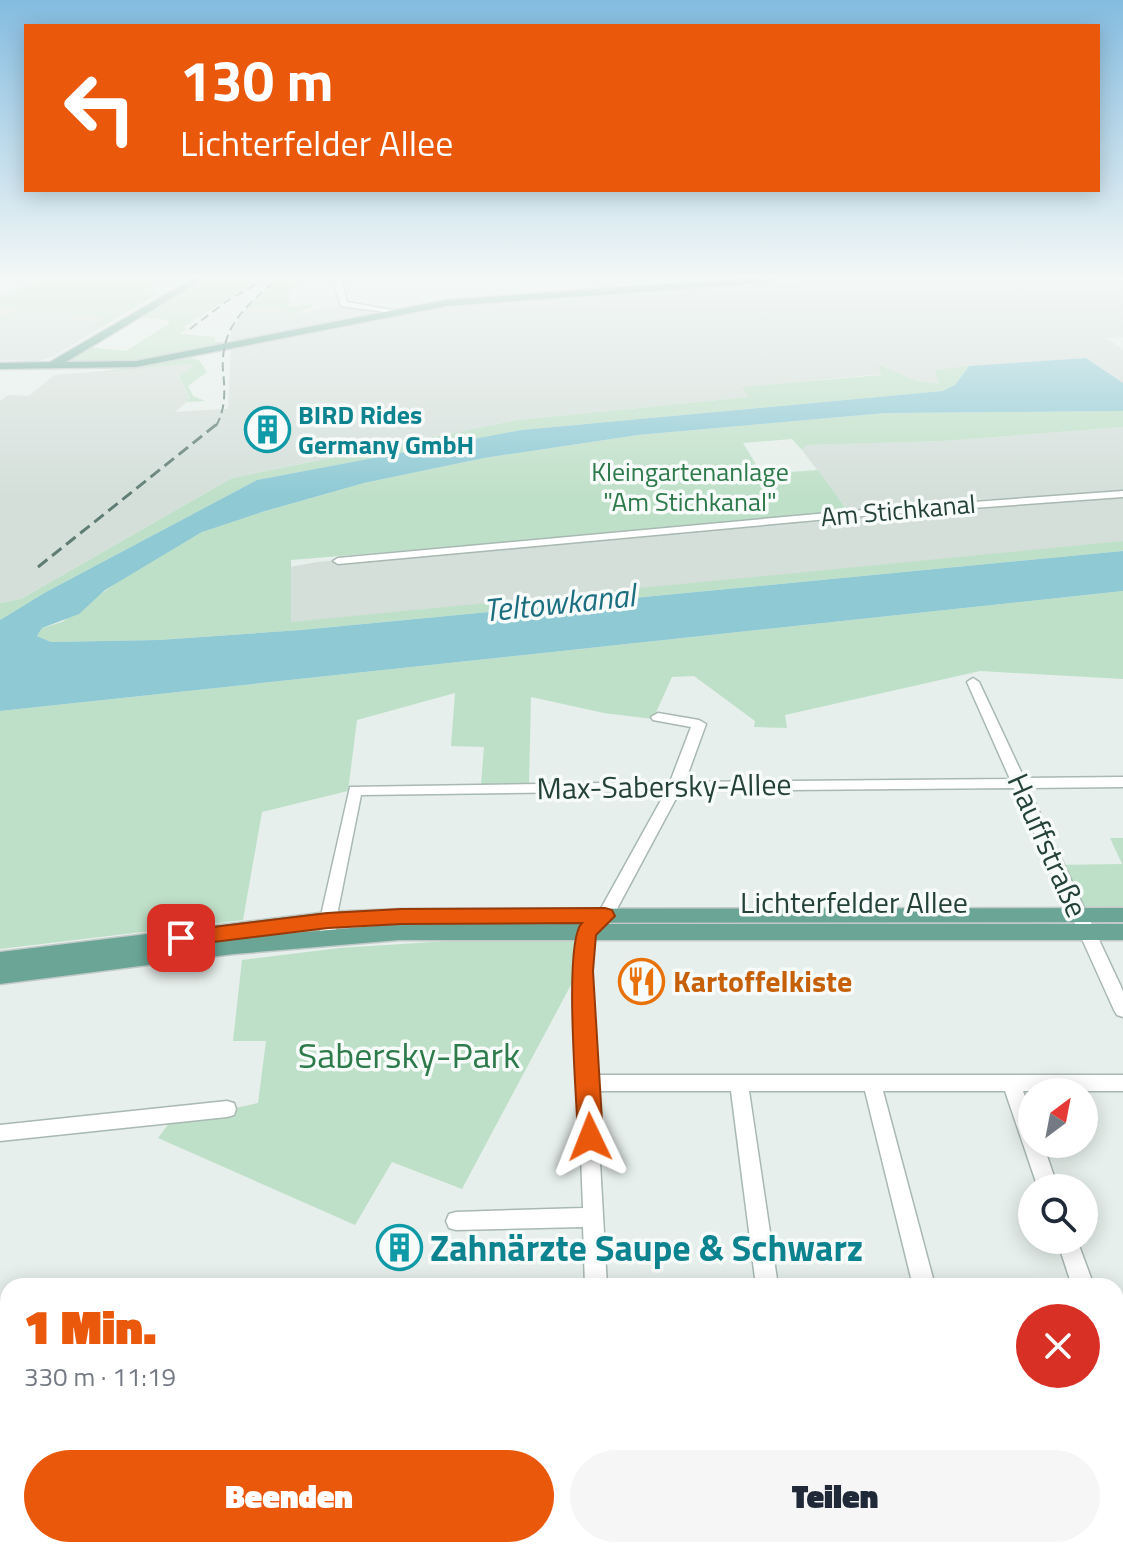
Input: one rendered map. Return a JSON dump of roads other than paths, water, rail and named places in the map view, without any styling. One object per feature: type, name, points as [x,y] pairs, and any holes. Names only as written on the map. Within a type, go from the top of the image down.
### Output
[{"type":"main road","points":[[50,367],[76,352]]},
{"type":"main road","points":[[0,366],[154,362],[204,352]]},
{"type":"main road","name":"Lichterfelder Allee","points":[[0,960],[474,914],[1084,924],[1123,932]]},
{"type":"main road","name":"Lichterfelder Allee","points":[[0,976],[328,928],[586,932],[1084,924],[1123,915]]},
{"type":"street","name":"Am Stichkanal","points":[[338,561],[850,514],[1123,494]]},
{"type":"street","name":"Hauffstraße","points":[[973,682],[1123,1010]]},
{"type":"street","points":[[596,1278],[582,971],[586,932],[605,916],[676,786],[696,736],[699,724],[658,717]]},
{"type":"street","name":"Max-Sabersky-Allee","points":[[328,928],[355,790],[1123,782]]},
{"type":"street","points":[[588,1083],[1123,1083]]},
{"type":"street","points":[[739,1084],[766,1278]]},
{"type":"street","points":[[872,1084],[922,1278]]},
{"type":"street","points":[[1012,1085],[1018,1102]]},
{"type":"street","points":[[0,1133],[227,1109]]},
{"type":"street","points":[[456,1221],[594,1217]]},
{"type":"street","points":[[1072,1254],[1080,1278]]},
{"type":"water","points":[[1086,358],[1123,383],[1123,411],[886,413],[638,435],[484,458],[364,483],[202,532],[105,590],[79,614],[42,628],[37,636],[51,642],[159,640],[301,630],[1123,551],[1123,591],[0,711],[0,620],[46,592],[257,480],[521,430],[942,391],[955,385],[969,366]]},
{"type":"railway","points":[[217,424],[223,406],[224,352]]},
{"type":"railway","points":[[38,567],[217,424]]},
{"type":"place","name":"BIRD Rides Germany GmbH","points":[[267,429]]},
{"type":"place","name":"Kartoffelkiste","points":[[642,981]]},
{"type":"place","name":"Zahnärzte Saupe & Schwarz","points":[[399,1247]]},
{"type":"park label","name":"Kleingartenanlage \"Am Stichkanal\"","points":[[690,486]]},
{"type":"park label","name":"Sabersky-Park","points":[[409,1054]]},
{"type":"water label","name":"Teltowkanal","points":[[559,602]]}]
